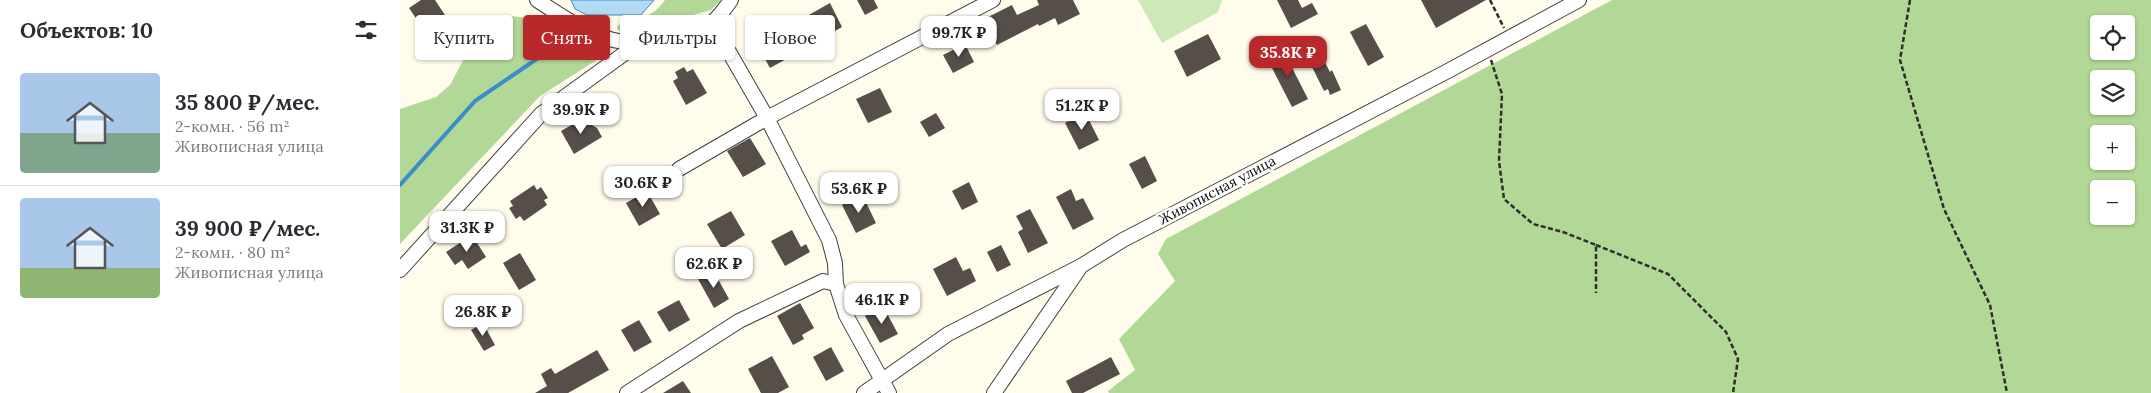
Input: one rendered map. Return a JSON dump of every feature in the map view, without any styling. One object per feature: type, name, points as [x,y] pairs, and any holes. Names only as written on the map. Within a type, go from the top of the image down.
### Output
[{"type":"street","points":[[538,0],[574,24],[620,41]]},
{"type":"street","points":[[721,15],[732,0]]},
{"type":"street","points":[[679,169],[767,118],[993,0]]},
{"type":"street","name":"Живописная улица","points":[[864,393],[948,334],[1081,266],[1123,240],[1509,39],[1579,0]]},
{"type":"street","points":[[400,270],[542,114],[620,57]]},
{"type":"street","points":[[734,60],[767,118],[829,240],[835,263],[836,284],[846,315],[890,393]]},
{"type":"street","points":[[994,393],[1081,266]]},
{"type":"street","points":[[633,391],[739,321],[823,281],[836,284]]},
{"type":"path","points":[[1490,0],[1509,39]]},
{"type":"path","points":[[1910,0],[1900,60],[1944,209],[1990,305],[2007,393]]},
{"type":"path","points":[[1488,50],[1502,94],[1499,161],[1504,199],[1533,224],[1563,232],[1668,274],[1726,332],[1738,359],[1733,393]]},
{"type":"path","points":[[1596,245],[1596,293]]},
{"type":"green space","points":[[665,0],[721,0],[711,10],[693,15],[648,15]]},
{"type":"green space","points":[[1138,0],[1222,0],[1218,12],[1162,43]]},
{"type":"green space","points":[[1612,0],[2151,0],[2151,393],[1109,393],[1108,391],[1135,370],[1119,339],[1175,281],[1158,254],[1166,239]]},
{"type":"green space","points":[[513,17],[523,18],[523,60],[597,60],[540,96],[400,244],[400,109],[436,97],[450,85],[463,60],[513,60]]},
{"type":"water","points":[[571,0],[654,0],[641,15],[587,15],[575,9]]},
{"type":"building","points":[[421,0],[435,0],[445,15],[415,15],[415,17],[409,8]]},
{"type":"building","points":[[857,0],[874,0],[878,8],[865,15]]},
{"type":"building","points":[[1037,0],[1073,0],[1080,14],[1058,25],[1055,18],[1039,26],[1038,24],[997,45],[984,19],[1012,5],[1017,15],[1039,5]]},
{"type":"building","points":[[1277,0],[1298,0],[1302,8],[1312,3],[1318,14],[1291,28]]},
{"type":"building","points":[[1421,0],[1486,0],[1436,28]]},
{"type":"building","points":[[830,3],[842,27],[835,31],[835,15],[809,15]]},
{"type":"building","points":[[1366,24],[1384,57],[1368,66],[1350,32]]},
{"type":"building","points":[[1208,34],[1221,59],[1187,77],[1174,51]]},
{"type":"building","points":[[965,44],[974,62],[953,73],[943,55]]},
{"type":"building","points":[[1283,50],[1308,99],[1292,107],[1267,58]]},
{"type":"building","points":[[1322,57],[1330,72],[1332,70],[1341,90],[1330,95],[1328,89],[1324,91],[1310,63]]},
{"type":"building","points":[[766,60],[785,60],[770,68]]},
{"type":"building","points":[[684,67],[687,72],[693,69],[707,93],[686,105],[673,81],[678,78],[675,72]]},
{"type":"building","points":[[880,88],[892,112],[868,123],[856,99]]},
{"type":"building","points":[[1085,112],[1099,140],[1079,150],[1065,123]]},
{"type":"building","points":[[936,113],[945,128],[929,137],[920,122]]},
{"type":"building","points":[[582,119],[597,128],[602,137],[574,154],[561,131]]},
{"type":"building","points":[[750,138],[766,164],[743,177],[727,151]]},
{"type":"building","points":[[1145,156],[1157,181],[1142,189],[1129,164]]},
{"type":"building","points":[[969,182],[978,202],[962,210],[952,191]]},
{"type":"building","points":[[534,185],[537,190],[541,187],[548,198],[544,200],[547,205],[524,221],[520,216],[516,219],[509,208],[513,206],[510,201]]},
{"type":"building","points":[[1071,189],[1076,201],[1083,198],[1094,219],[1073,230],[1056,197]]},
{"type":"building","points":[[647,191],[660,214],[639,226],[626,203]]},
{"type":"building","points":[[862,194],[876,223],[856,233],[842,205]]},
{"type":"building","points":[[1030,209],[1048,243],[1028,253],[1018,232],[1023,229],[1016,216]]},
{"type":"building","points":[[731,211],[745,235],[722,249],[707,224]]},
{"type":"building","points":[[792,230],[801,247],[806,244],[810,252],[785,266],[771,241]]},
{"type":"building","points":[[472,235],[486,257],[468,269],[462,260],[455,265],[446,252]]},
{"type":"building","points":[[1001,245],[1011,265],[997,272],[987,252]]},
{"type":"building","points":[[520,253],[536,280],[519,290],[503,263]]},
{"type":"building","points":[[956,257],[963,271],[970,268],[976,281],[947,296],[933,269]]},
{"type":"building","points":[[713,270],[729,299],[714,308],[698,279]]},
{"type":"building","points":[[679,300],[690,320],[669,332],[657,312]]},
{"type":"building","points":[[800,303],[814,328],[802,335],[804,339],[793,345],[777,316]]},
{"type":"building","points":[[883,306],[898,334],[880,343],[865,316]]},
{"type":"building","points":[[639,320],[652,342],[634,352],[621,330]]},
{"type":"building","points":[[483,323],[495,345],[484,351],[471,330]]},
{"type":"building","points":[[831,347],[844,371],[826,381],[813,357]]},
{"type":"building","points":[[597,350],[609,370],[568,393],[535,393],[547,386],[541,374],[551,368],[555,374]]},
{"type":"building","points":[[772,356],[789,387],[778,393],[761,393],[748,369]]},
{"type":"building","points":[[1111,357],[1120,374],[1083,393],[1072,393],[1066,381]]},
{"type":"building","points":[[683,381],[691,393],[663,393]]},
{"type":"waterway","points":[[400,185],[475,101],[535,60]]}]
